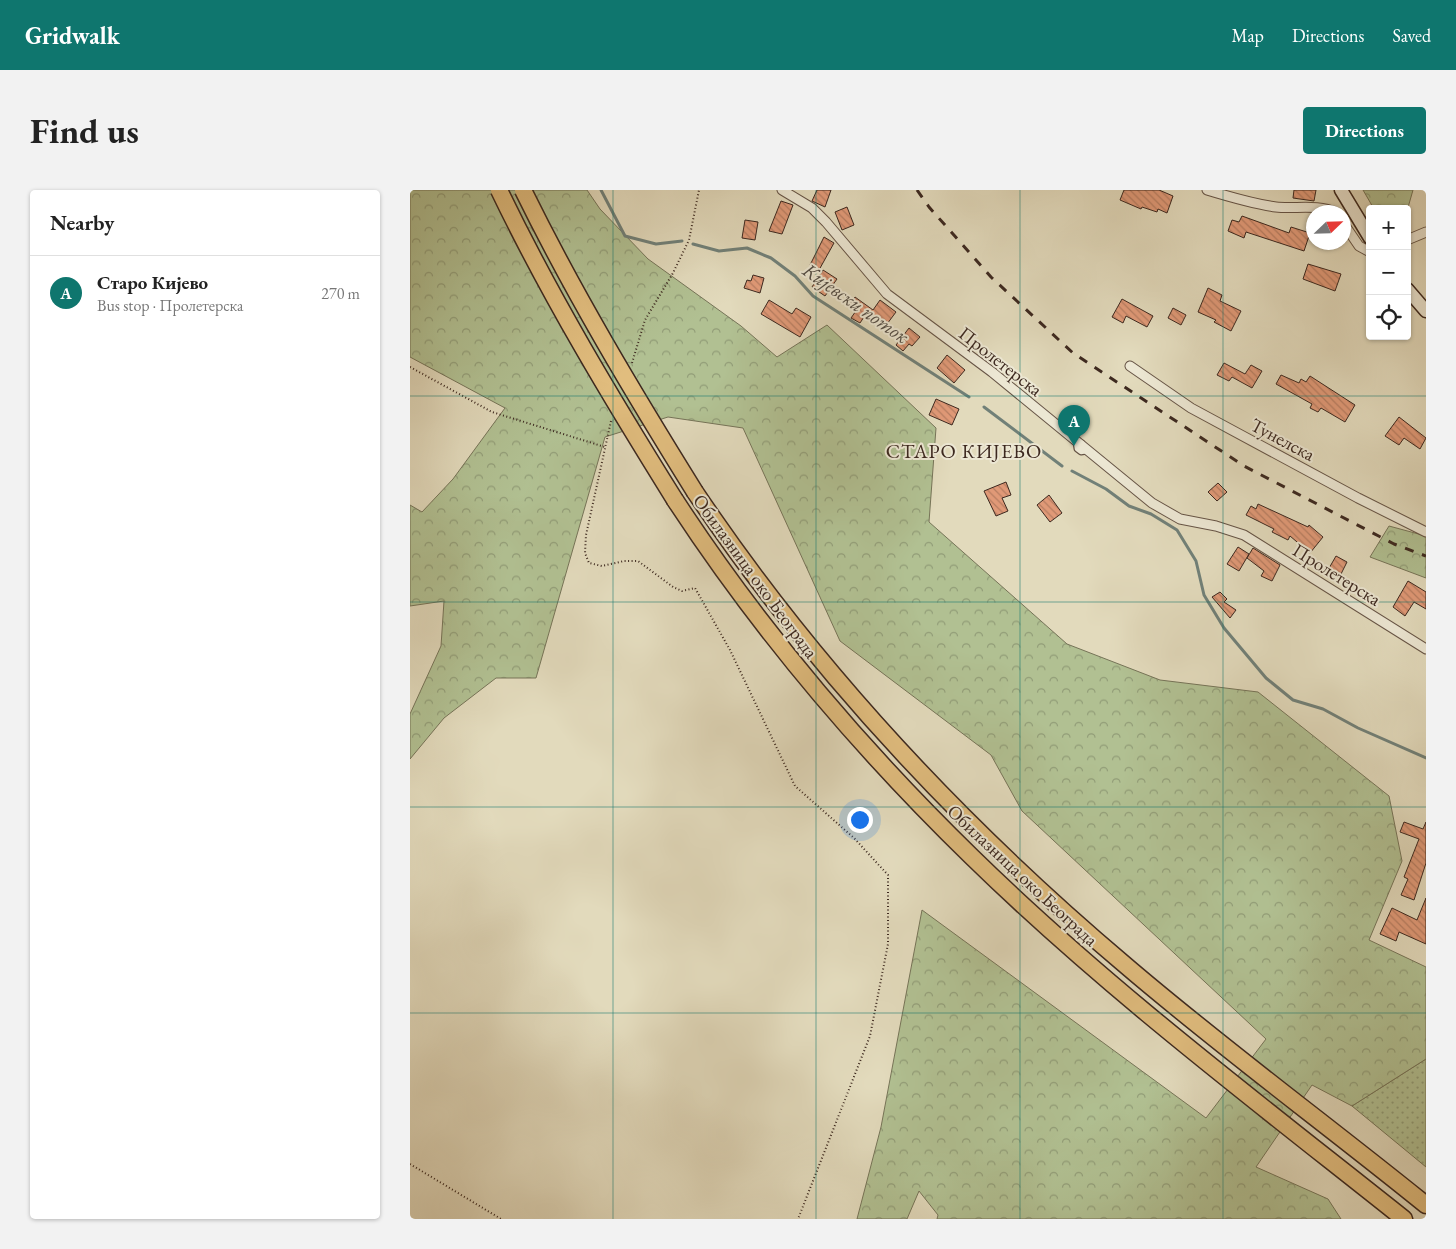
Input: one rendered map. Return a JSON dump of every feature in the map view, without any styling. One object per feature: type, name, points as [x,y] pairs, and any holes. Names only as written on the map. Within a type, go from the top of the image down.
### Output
[{"type":"highway","name":"Обилазница око Београда","points":[[499,190],[576,340],[675,500],[718,564],[792,659],[855,735],[972,857],[1053,932],[1148,1014],[1404,1219]]},
{"type":"highway","name":"Обилазница око Београда","points":[[523,190],[576,293],[695,492],[727,540],[799,634],[904,755],[993,846],[1079,925],[1236,1055],[1426,1205]]},
{"type":"main road","points":[[1341,190],[1366,231]]},
{"type":"main road","points":[[1411,294],[1426,311]]},
{"type":"street","name":"Пролетерска","points":[[782,190],[817,212],[887,294],[992,372],[1152,503],[1180,518],[1216,526],[1244,535],[1426,649]]},
{"type":"street","points":[[1207,190],[1256,204],[1306,209]]},
{"type":"street","points":[[1411,238],[1426,232]]},
{"type":"street","points":[[1351,234],[1359,246],[1366,250]]},
{"type":"street","name":"Тунелска","points":[[1130,366],[1191,408],[1358,498],[1426,532]]},
{"type":"path","points":[[410,367],[492,412],[605,447]]},
{"type":"path","points":[[695,588],[730,650],[795,786],[854,838],[888,875],[888,944],[870,1036],[798,1219]]},
{"type":"path","points":[[410,1164],[501,1219]]},
{"type":"green space","points":[[410,190],[587,190],[600,209],[648,259],[741,326],[777,357],[827,325],[936,428],[929,522],[1067,644],[1160,680],[1258,692],[1389,796],[1402,861],[1369,940],[1426,967],[1426,1059],[1352,1106],[1312,1085],[1256,1167],[1328,1199],[1341,1219],[937,1219],[938,1215],[919,1191],[907,1219],[857,1219],[881,1127],[922,910],[1206,1118],[1266,1039],[1022,811],[991,755],[840,641],[743,428],[668,417],[605,437],[536,678],[496,678],[444,718],[410,759],[410,714],[441,646],[444,601],[410,606],[410,505],[422,512],[453,479],[505,408],[410,357]]},
{"type":"green space","points":[[1363,190],[1413,190],[1409,205],[1372,205]]},
{"type":"green space","points":[[1389,526],[1426,536],[1426,578],[1370,557]]},
{"type":"green space","points":[[1426,1059],[1426,1167],[1352,1106]]},
{"type":"building","points":[[817,190],[831,190],[825,207],[812,201]]},
{"type":"building","points":[[1124,190],[1159,190],[1173,196],[1167,213],[1158,209],[1157,212],[1142,207],[1141,209],[1120,200]]},
{"type":"building","points":[[1294,190],[1316,190],[1314,201],[1293,198]]},
{"type":"building","points":[[781,201],[793,205],[782,234],[769,231]]},
{"type":"building","points":[[847,207],[854,225],[842,230],[835,212]]},
{"type":"building","points":[[1242,216],[1289,233],[1291,227],[1306,232],[1304,251],[1246,232],[1244,238],[1228,231],[1232,220],[1239,222]]},
{"type":"building","points":[[745,220],[758,222],[755,240],[742,238]]},
{"type":"building","points":[[824,237],[834,243],[819,270],[810,265]]},
{"type":"building","points":[[1308,264],[1341,274],[1335,291],[1303,279]]},
{"type":"building","points":[[823,270],[837,279],[825,296],[812,287]]},
{"type":"building","points":[[753,275],[764,278],[760,293],[744,288],[747,280],[751,281]]},
{"type":"building","points":[[1208,288],[1222,295],[1220,301],[1241,311],[1231,331],[1214,322],[1216,320],[1198,312]]},
{"type":"building","points":[[855,297],[873,310],[880,300],[896,312],[884,328],[866,314],[860,323],[851,318],[858,308],[851,303]]},
{"type":"building","points":[[1122,299],[1153,316],[1147,327],[1126,316],[1123,323],[1112,317]]},
{"type":"building","points":[[769,300],[792,314],[796,308],[811,317],[800,337],[761,314]]},
{"type":"building","points":[[1173,308],[1186,315],[1181,325],[1168,318]]},
{"type":"building","points":[[909,328],[920,337],[912,346],[909,344],[903,351],[896,345]]},
{"type":"building","points":[[947,355],[965,370],[954,383],[937,368]]},
{"type":"building","points":[[1224,363],[1245,374],[1251,365],[1262,371],[1252,388],[1232,377],[1229,381],[1217,375]]},
{"type":"building","points":[[1281,375],[1299,383],[1301,379],[1306,382],[1310,376],[1355,405],[1345,422],[1321,408],[1318,412],[1310,408],[1312,404],[1276,384]]},
{"type":"building","points":[[936,399],[959,409],[952,425],[929,415]]},
{"type":"building","points":[[1399,417],[1426,438],[1420,449],[1404,438],[1399,445],[1385,436]]},
{"type":"building","points":[[1006,482],[1011,495],[1002,498],[1008,511],[996,516],[984,491]]},
{"type":"building","points":[[1218,483],[1227,492],[1217,501],[1208,492]]},
{"type":"building","points":[[1049,495],[1062,513],[1050,522],[1037,505]]},
{"type":"building","points":[[1258,504],[1308,527],[1309,525],[1323,537],[1310,553],[1290,536],[1288,540],[1272,532],[1274,529],[1246,515],[1251,506],[1256,509]]},
{"type":"building","points":[[1238,547],[1249,554],[1239,571],[1227,564]]},
{"type":"building","points":[[1253,548],[1280,565],[1272,581],[1261,576],[1264,571],[1247,558]]},
{"type":"building","points":[[1336,556],[1347,562],[1340,576],[1328,570]]},
{"type":"building","points":[[1408,581],[1426,592],[1426,609],[1414,602],[1405,616],[1393,607]]},
{"type":"building","points":[[1220,592],[1227,599],[1224,602],[1236,610],[1230,618],[1212,597]]},
{"type":"building","points":[[1404,822],[1423,829],[1426,822],[1426,863],[1414,900],[1401,895],[1408,879],[1404,877],[1419,839],[1400,832]]},
{"type":"building","points":[[1426,898],[1426,944],[1399,932],[1396,941],[1380,934],[1392,908],[1417,920]]},
{"type":"waterway","name":"Кијевски поток","points":[[601,190],[625,236],[656,244],[682,241]]},
{"type":"waterway","name":"Кијевски поток","points":[[693,244],[719,251],[747,248],[771,258],[795,276],[813,296],[969,397]]},
{"type":"waterway","name":"Кијевски поток","points":[[984,407],[1062,466]]},
{"type":"waterway","name":"Кијевски поток","points":[[1072,471],[1106,489],[1129,506],[1151,514],[1177,530],[1196,561],[1204,595],[1224,628],[1266,678],[1293,700],[1323,709],[1358,728],[1426,758]]},
{"type":"railway","points":[[917,190],[929,207],[991,277],[1073,353],[1244,466],[1394,544],[1426,556]]},
{"type":"place","name":"Старо Кијево","points":[[1074,446]]},
{"type":"district","name":"СТАРО КИЈЕВО","points":[[964,451]]}]
